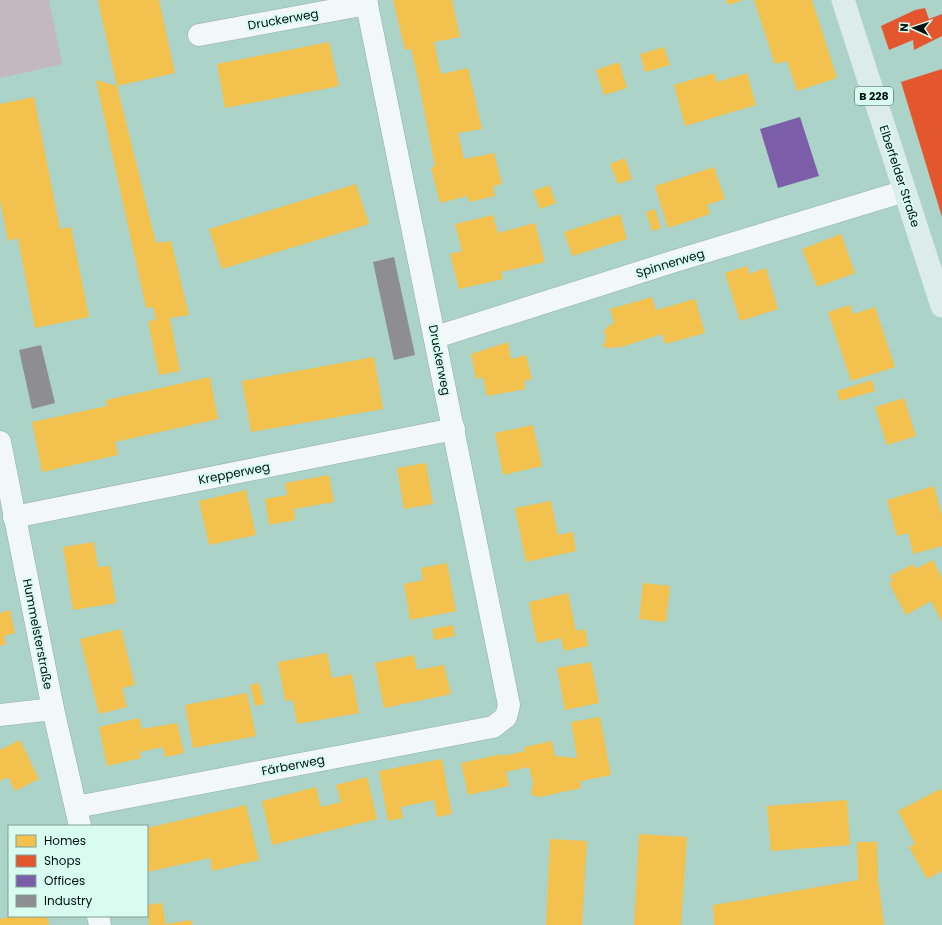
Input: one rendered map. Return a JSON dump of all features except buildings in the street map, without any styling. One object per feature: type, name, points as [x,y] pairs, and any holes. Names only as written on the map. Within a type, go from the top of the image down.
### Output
[{"type":"main road","name":"Elberfelder Straße","points":[[843,0],[942,306]]},
{"type":"street","name":"Druckerweg","points":[[199,35],[366,2],[414,238],[436,337],[509,705],[506,717]]},
{"type":"street","name":"Spinnerweg","points":[[436,337],[668,263],[905,191]]},
{"type":"street","name":"Krepperweg","points":[[14,517],[454,429]]},
{"type":"street","name":"Hummelsterstraße","points":[[0,442],[52,709],[78,816]]},
{"type":"street","points":[[0,715],[52,709]]},
{"type":"street","name":"Färberweg","points":[[78,816],[493,727],[506,717]]},
{"type":"shaded area","points":[[0,0],[49,0],[62,64],[0,78]]}]
